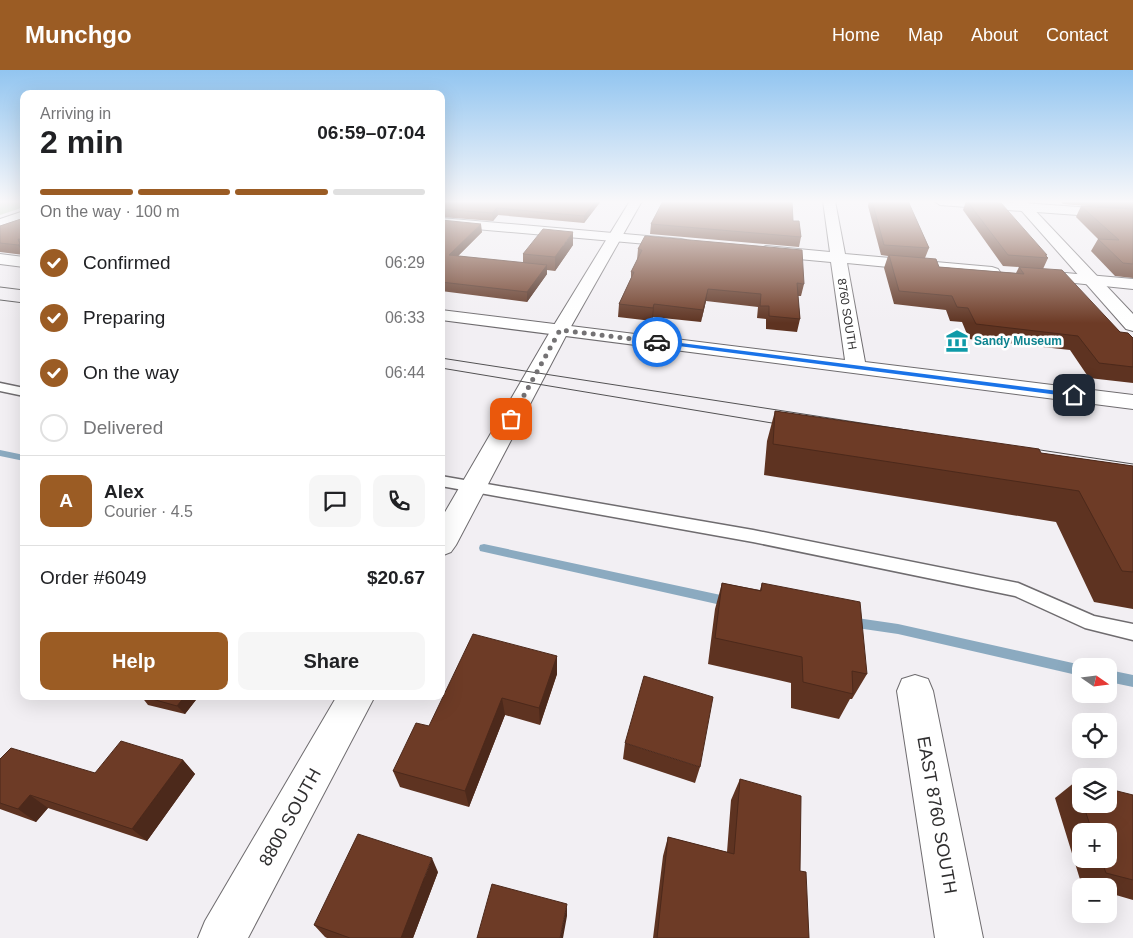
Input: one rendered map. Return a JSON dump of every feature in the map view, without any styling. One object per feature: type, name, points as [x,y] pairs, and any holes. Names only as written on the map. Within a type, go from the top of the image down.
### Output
[{"type":"street","points":[[445,538],[560,330],[612,242]]},
{"type":"street","points":[[663,242],[700,245]]},
{"type":"street","name":"8760 SOUTH","points":[[835,242],[856,367]]},
{"type":"street","points":[[1057,242],[1133,325]]},
{"type":"street","points":[[749,250],[1133,284]]},
{"type":"street","points":[[0,259],[20,262]]},
{"type":"street","points":[[445,316],[1133,402]]},
{"type":"street","name":"EAST 8760 SOUTH","points":[[915,691],[959,938]]},
{"type":"street","name":"8800 SOUTH","points":[[222,938],[355,700]]},
{"type":"lane","points":[[0,386],[20,391]]},
{"type":"lane","points":[[445,482],[753,536],[1018,590],[1092,624],[1133,632]]},
{"type":"building","points":[[19,242],[20,244],[18,245],[0,243]]},
{"type":"building","points":[[445,242],[463,242],[449,255],[547,265],[527,292],[445,282]]},
{"type":"building","points":[[533,242],[566,242],[555,257],[523,254]]},
{"type":"building","points":[[642,242],[707,242],[802,250],[804,284],[797,283],[800,319],[769,316],[769,306],[760,306],[761,294],[708,289],[703,310],[654,304],[653,308],[619,304],[642,250],[638,249]]},
{"type":"building","points":[[883,242],[926,242],[929,248],[884,245]]},
{"type":"building","points":[[998,242],[1035,242],[1048,258],[1008,255]]},
{"type":"building","points":[[1101,242],[1133,242],[1133,264],[1123,263]]},
{"type":"building","points":[[889,255],[936,259],[939,267],[1024,274],[1019,267],[1062,270],[1120,332],[1128,333],[1133,338],[1133,367],[1099,363],[1078,336],[976,324],[968,308],[957,307],[952,296],[899,291]]},
{"type":"building","points":[[775,411],[1039,449],[1041,453],[1133,466],[1133,572],[1122,571],[1079,491],[773,444]]},
{"type":"building","points":[[722,583],[761,591],[762,583],[860,602],[867,674],[852,671],[853,694],[803,682],[802,657],[715,638]]},
{"type":"building","points":[[473,634],[557,656],[539,708],[502,698],[465,791],[393,771],[416,723],[429,726],[441,700],[445,700],[445,693]]},
{"type":"building","points":[[644,676],[713,697],[700,767],[625,743]]},
{"type":"building","points":[[155,700],[182,700],[177,706]]},
{"type":"building","points":[[121,741],[183,760],[132,829],[30,795],[18,809],[0,803],[0,759],[11,748],[95,773]]},
{"type":"building","points":[[740,779],[801,796],[800,871],[806,872],[809,938],[657,938],[668,837],[734,854]]},
{"type":"building","points":[[1117,791],[1133,795],[1133,880],[1106,873],[1104,868],[1117,868],[1117,823],[1089,823],[1086,813],[1117,813]]},
{"type":"building","points":[[358,834],[432,858],[401,938],[350,938],[314,925]]},
{"type":"building","points":[[492,884],[567,904],[560,938],[477,938]]},
{"type":"waterway","points":[[0,453],[20,457]]},
{"type":"waterway","points":[[484,548],[730,602]]},
{"type":"waterway","points":[[850,622],[898,629],[1072,668]]},
{"type":"waterway","points":[[1118,678],[1133,681]]},
{"type":"tram line","points":[[0,287],[20,290]]},
{"type":"tram line","points":[[0,300],[20,302]]},
{"type":"tram line","points":[[445,359],[913,431]]},
{"type":"tram line","points":[[445,369],[784,425]]},
{"type":"tram line","points":[[1027,448],[1133,464]]},
{"type":"way so far","points":[[511,419],[560,330],[657,342]]},
{"type":"place","name":"Sandy Museum","points":[[957,341]]},
{"type":"route","points":[[657,342],[1074,395]]}]
